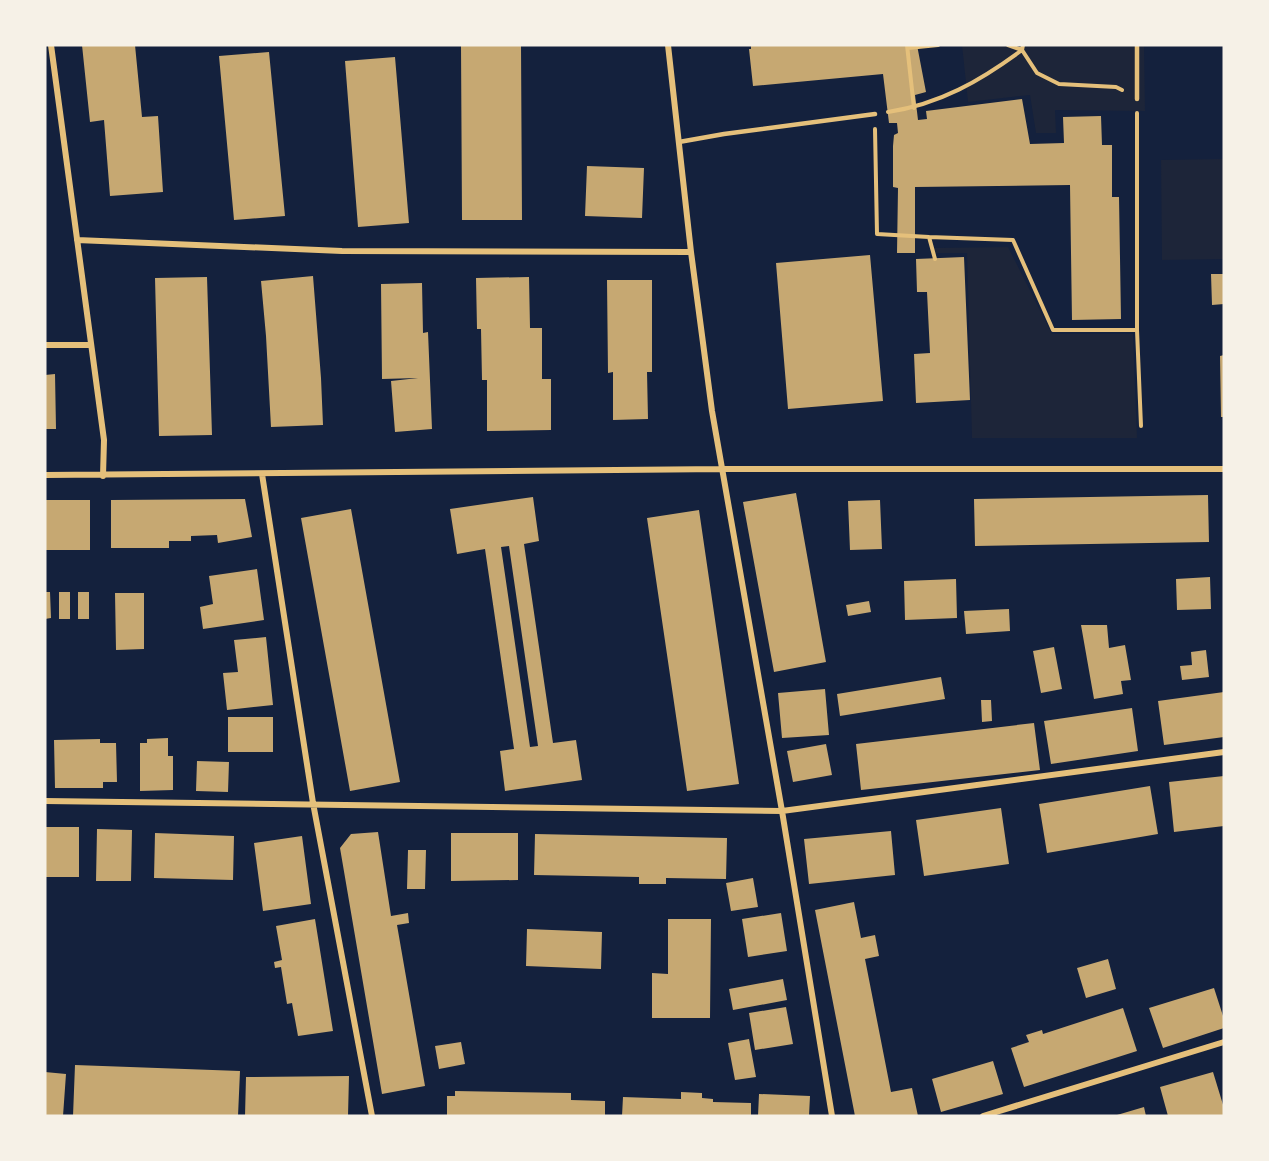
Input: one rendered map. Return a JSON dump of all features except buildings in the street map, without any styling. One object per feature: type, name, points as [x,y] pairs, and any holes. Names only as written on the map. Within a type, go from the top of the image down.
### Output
[{"type":"street","points":[[51,45],[104,440],[103,476]]},
{"type":"street","points":[[668,45],[691,252],[712,411],[782,811],[832,1116]]},
{"type":"street","points":[[78,240],[342,251],[691,252]]},
{"type":"street","points":[[45,345],[91,345]]},
{"type":"street","points":[[45,475],[723,469],[1224,469]]},
{"type":"street","points":[[262,474],[313,803],[372,1116]]},
{"type":"street","points":[[45,801],[782,811],[1224,752]]},
{"type":"street","points":[[983,1116],[1224,1042]]},
{"type":"lane","points":[[1137,45],[1137,99]]},
{"type":"lane","points":[[679,142],[875,114]]},
{"type":"path","points":[[914,108],[908,46],[938,45]]},
{"type":"path","points":[[1008,45],[1023,48],[1037,73],[1059,84],[1116,87],[1137,99],[1137,330],[1141,426]]},
{"type":"path","points":[[1023,48],[993,72],[963,89],[914,108],[875,114],[877,234],[1013,240],[1053,330],[1137,330]]},
{"type":"path","points":[[929,237],[934,259]]},
{"type":"shaded area","points":[[962,45],[1144,45],[1145,111],[1055,110],[1056,133],[1036,133],[1030,95],[968,102]]},
{"type":"shaded area","points":[[1224,159],[1224,259],[1162,260],[1161,160]]},
{"type":"shaded area","points":[[1008,247],[1052,334],[1133,334],[1137,438],[972,438],[967,253],[933,253],[933,248]]}]
